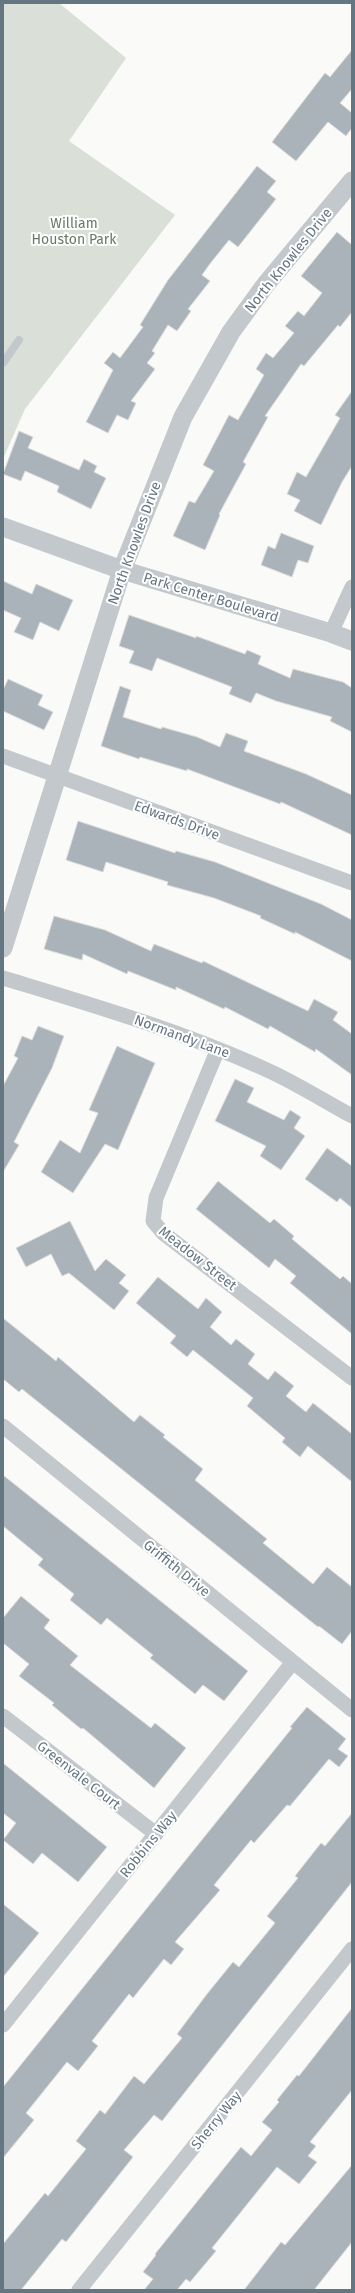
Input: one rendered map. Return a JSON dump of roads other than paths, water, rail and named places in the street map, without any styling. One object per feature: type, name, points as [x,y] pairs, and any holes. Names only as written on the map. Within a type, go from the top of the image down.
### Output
[{"type":"street","name":"North Knowles Drive","points":[[3,948],[122,570],[183,417],[231,332],[266,284],[352,181]]},
{"type":"street","name":"Park Center Boulevard","points":[[3,527],[122,570],[331,633],[352,641]]},
{"type":"street","points":[[331,633],[352,588]]},
{"type":"street","name":"Edwards Drive","points":[[3,756],[352,883]]},
{"type":"street","name":"Normandy Lane","points":[[3,978],[130,1017],[218,1049],[268,1070],[352,1116]]},
{"type":"street","name":"Meadow Street","points":[[218,1049],[156,1198],[153,1221],[163,1233],[352,1378]]},
{"type":"street","name":"Griffith Drive","points":[[3,1426],[352,1710]]},
{"type":"street","name":"Robbins Way","points":[[4,2020],[156,1834],[293,1662]]},
{"type":"street","name":"Greenvale Court","points":[[3,1716],[156,1834]]},
{"type":"street","name":"Sherry Way","points":[[79,2290],[352,1949]]},
{"type":"lane","points":[[3,363],[19,340]]},
{"type":"park label","name":"William Houston Park","points":[[74,232]]}]
